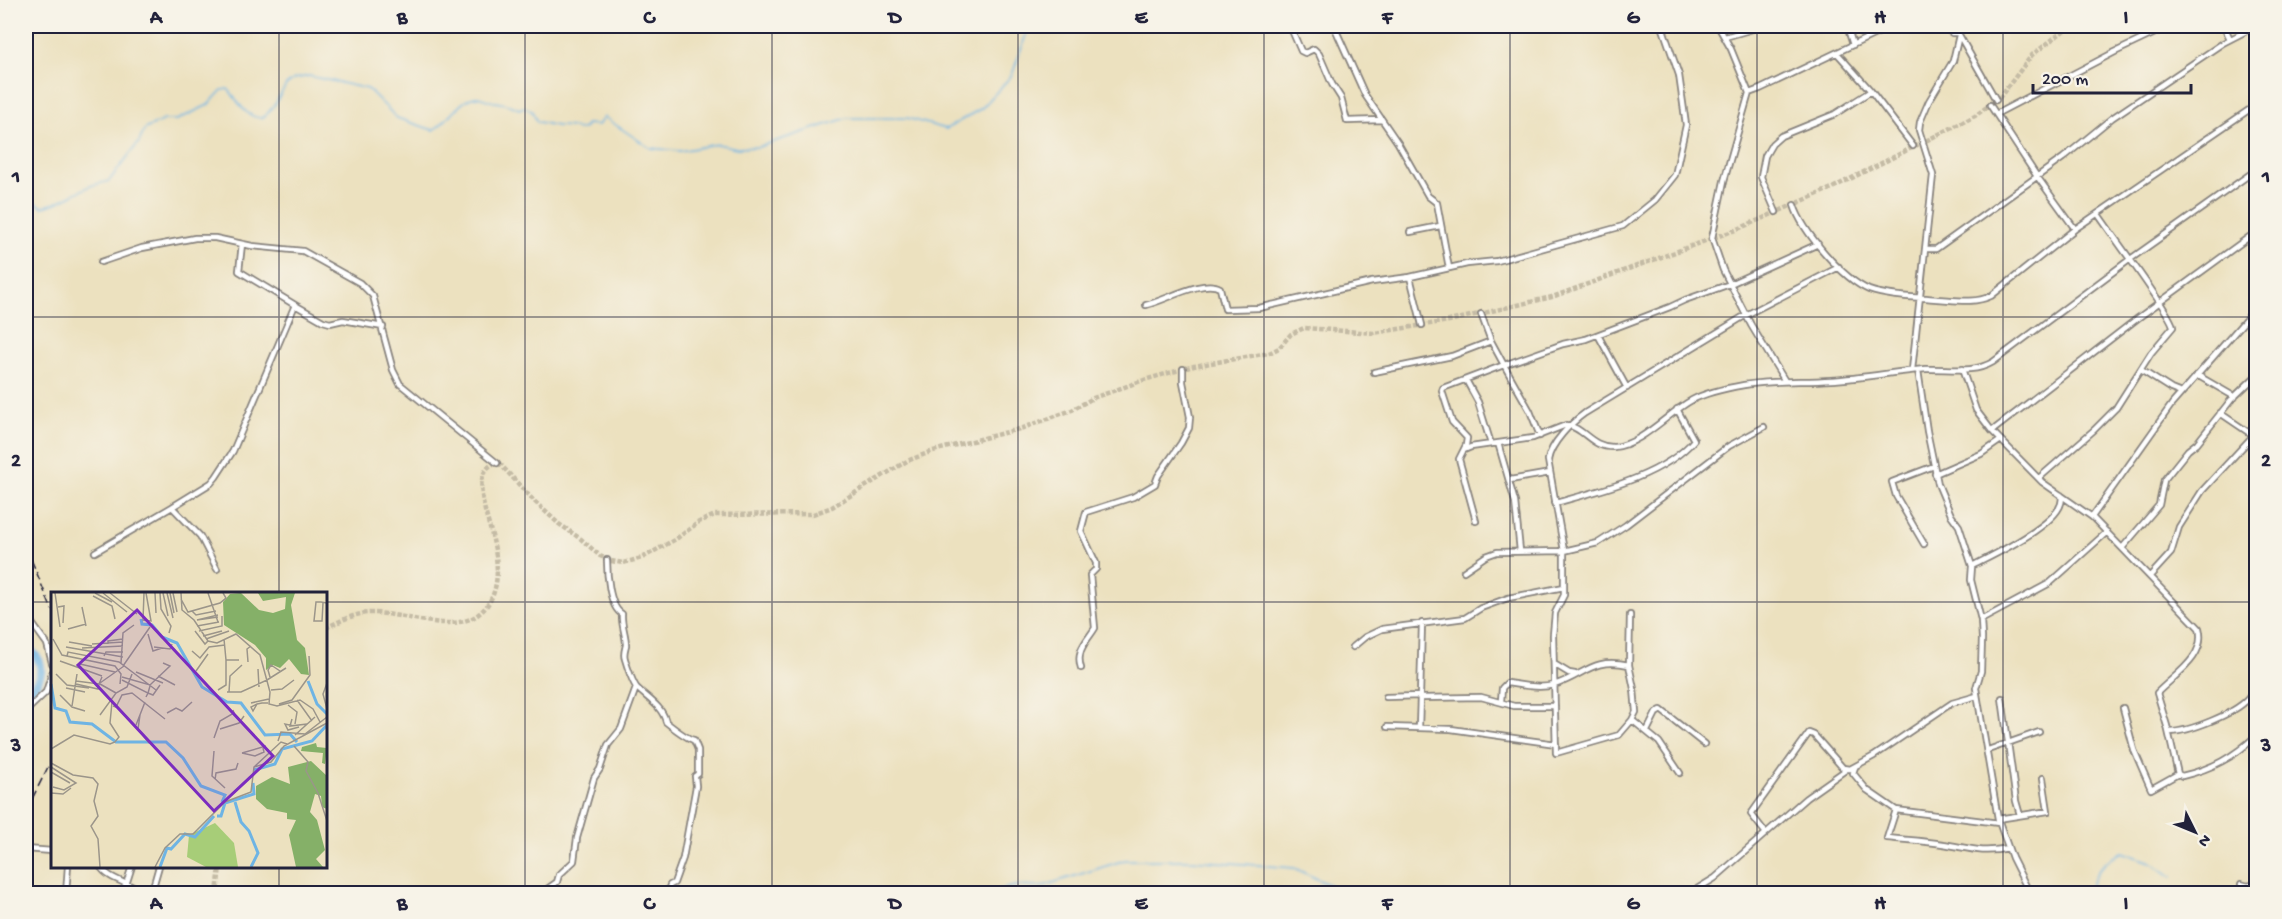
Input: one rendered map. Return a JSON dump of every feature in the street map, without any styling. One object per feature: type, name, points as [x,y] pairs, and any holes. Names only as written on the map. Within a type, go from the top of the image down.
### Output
[{"type":"street","points":[[1290,26],[1301,51],[1304,53],[1314,49],[1319,54],[1341,98],[1346,120],[1381,120]]},
{"type":"street","points":[[1334,26],[1365,95],[1398,142],[1428,196],[1437,203],[1449,268]]},
{"type":"street","points":[[1146,304],[1188,289],[1216,286],[1220,288],[1225,309],[1255,309],[1372,282],[1505,259],[1623,226],[1655,200],[1675,175],[1686,125],[1679,75],[1662,26]]},
{"type":"street","points":[[1718,26],[1749,93],[1724,181],[1712,238],[1730,284],[1761,344],[1785,381]]},
{"type":"street","points":[[1725,37],[1763,26]]},
{"type":"street","points":[[1847,26],[1853,45]]},
{"type":"street","points":[[1749,93],[1884,30],[1917,26]]},
{"type":"street","points":[[1941,26],[1958,34]]},
{"type":"street","points":[[1954,26],[1996,100]]},
{"type":"street","points":[[1996,114],[2170,26]]},
{"type":"street","points":[[2224,26],[2230,39]]},
{"type":"street","points":[[1927,249],[1936,249],[2036,175],[2063,158],[2112,118],[2230,39],[2256,26]]},
{"type":"street","points":[[1958,34],[1953,61],[1929,101],[1920,122],[1919,130],[1933,175],[1927,249],[1919,297],[1915,370],[1935,474],[1951,515],[1959,526],[1972,566],[1971,580],[1981,620],[1982,638],[1981,671],[1976,688],[1999,821],[2008,848],[2030,894]]},
{"type":"street","points":[[1837,53],[1871,91],[1913,147]]},
{"type":"street","points":[[1776,212],[1761,177],[1765,156],[1772,144],[1781,136],[1835,114],[1871,91]]},
{"type":"street","points":[[1990,105],[2036,175],[2075,228]]},
{"type":"street","points":[[1794,205],[1803,224],[1818,244],[1853,281],[1871,291],[1974,301],[1986,298],[2075,228],[2256,105]]},
{"type":"street","points":[[1464,450],[1540,436],[1560,427],[1571,426],[1596,444],[1606,447],[1618,446],[1636,439],[1692,400],[1744,385],[1834,380],[1915,370],[1982,367],[1993,362],[2129,260],[2256,170]]},
{"type":"street","points":[[2038,478],[2106,418],[2124,398],[2151,353],[2173,327],[2173,322],[2160,302],[2098,214]]},
{"type":"street","points":[[1410,232],[1440,226]]},
{"type":"street","points":[[1992,431],[2160,302],[2256,232]]},
{"type":"street","points":[[101,262],[142,248],[195,238],[215,238],[242,244],[303,251],[360,283],[374,297],[393,370],[400,384],[497,463]]},
{"type":"street","points":[[242,244],[239,271],[295,305],[323,321],[343,320],[383,327]]},
{"type":"street","points":[[1476,521],[1459,459],[1467,438],[1452,422],[1442,391],[1445,387],[1670,308],[1818,244]]},
{"type":"street","points":[[1630,615],[1629,665],[1635,689],[1636,712],[1632,720],[1622,733],[1608,740],[1556,753],[1554,620],[1557,608],[1563,600],[1564,551],[1549,454],[1571,426],[1585,413],[1746,315],[1839,267]]},
{"type":"street","points":[[1410,277],[1422,325]]},
{"type":"street","points":[[95,552],[211,483],[233,451],[295,305]]},
{"type":"street","points":[[2092,517],[2181,393],[2256,308]]},
{"type":"street","points":[[1481,314],[1491,341],[1530,411],[1540,436]]},
{"type":"street","points":[[1598,334],[1627,388]]},
{"type":"street","points":[[1374,372],[1452,356],[1491,341]]},
{"type":"street","points":[[1081,668],[1079,658],[1083,643],[1095,628],[1090,575],[1096,569],[1096,563],[1081,531],[1086,512],[1133,497],[1155,484],[1189,428],[1190,417],[1183,369]]},
{"type":"street","points":[[1962,369],[1976,410],[1992,431],[2038,478],[2092,517],[2199,628],[2201,638],[2193,657],[2157,693],[2169,732],[2178,774]]},
{"type":"street","points":[[2141,370],[2181,393]]},
{"type":"street","points":[[2197,375],[2235,397]]},
{"type":"street","points":[[2123,547],[2159,505],[2162,486],[2167,476],[2187,450],[2197,443],[2220,413],[2256,376]]},
{"type":"street","points":[[1466,380],[1478,402],[1491,444]]},
{"type":"street","points":[[1556,503],[1624,482],[1657,467],[1679,453],[1694,440],[1677,409]]},
{"type":"street","points":[[2151,576],[2171,553],[2179,527],[2202,491],[2252,437],[2220,413]]},
{"type":"street","points":[[1464,571],[1486,556],[1497,552],[1564,551],[1584,548],[1611,536],[1714,456],[1764,427]]},
{"type":"street","points":[[1935,474],[1981,454],[2001,440]]},
{"type":"street","points":[[1498,443],[1515,502],[1520,551]]},
{"type":"street","points":[[1924,544],[1896,496],[1892,482],[1934,466]]},
{"type":"street","points":[[1510,480],[1550,472]]},
{"type":"street","points":[[1972,566],[2042,526],[2060,508],[2063,500],[2061,495]]},
{"type":"street","points":[[172,507],[200,536],[217,568]]},
{"type":"street","points":[[1981,620],[2050,583],[2107,532]]},
{"type":"street","points":[[607,560],[608,584],[617,611],[622,614],[626,645],[624,657],[636,688],[654,701],[666,722],[676,727],[690,740],[694,740],[698,750],[698,774],[695,776],[696,786],[683,858],[674,883],[670,885],[667,894]]},
{"type":"street","points":[[1353,647],[1365,637],[1382,629],[1465,618],[1481,608],[1508,598],[1564,587]]},
{"type":"street","points":[[26,615],[47,644],[51,659]]},
{"type":"street","points":[[1419,728],[1422,623]]},
{"type":"street","points":[[1501,701],[1502,688],[1507,683],[1539,687],[1555,685],[1606,662],[1629,665]]},
{"type":"street","points":[[1554,664],[1569,673],[1578,674]]},
{"type":"street","points":[[26,711],[46,692],[51,676]]},
{"type":"street","points":[[2169,732],[2195,728],[2240,705],[2250,696],[2256,682]]},
{"type":"street","points":[[545,894],[547,889],[558,882],[559,874],[574,862],[577,840],[594,778],[600,769],[608,745],[623,725],[636,688]]},
{"type":"street","points":[[1386,697],[1420,696],[1425,699],[1481,697],[1514,706],[1555,706]]},
{"type":"street","points":[[1698,894],[1696,889],[1715,878],[1806,798],[1847,769],[1855,767],[1952,703],[1977,696]]},
{"type":"street","points":[[2002,698],[2015,780],[2016,801],[2020,815]]},
{"type":"street","points":[[2123,708],[2134,750],[2151,789],[2178,774],[2182,776],[2214,767],[2233,756],[2256,736]]},
{"type":"street","points":[[1647,730],[1656,713],[1661,710],[1704,744]]},
{"type":"street","points":[[1632,720],[1659,742],[1680,773]]},
{"type":"street","points":[[1386,727],[1460,730],[1556,744]]},
{"type":"street","points":[[1988,750],[2038,732]]},
{"type":"street","points":[[1765,832],[1752,816],[1752,812],[1809,733],[1814,735],[1847,769]]},
{"type":"street","points":[[1855,767],[1854,773],[1864,787],[1896,810],[1999,821],[2048,811],[2043,778]]},
{"type":"street","points":[[1896,810],[1886,835],[1887,838],[1947,845],[1974,851],[2008,848]]},
{"type":"street","points":[[26,849],[51,851]]},
{"type":"street","points":[[66,894],[68,868]]},
{"type":"street","points":[[101,868],[108,874],[136,887],[143,894]]},
{"type":"street","points":[[123,894],[132,868]]},
{"type":"street","points":[[150,894],[159,868]]},
{"type":"street","points":[[2241,884],[2248,886],[2256,884]]},
{"type":"street","points":[[2139,894],[2148,894]]},
{"type":"waterway","points":[[26,189],[33,202],[43,207],[56,203],[90,186],[109,181],[139,142],[145,129],[164,120],[177,120],[208,105],[222,90],[228,89],[246,112],[263,118],[274,106],[286,85],[294,79],[309,76],[368,89],[397,118],[433,130],[466,101],[478,97],[519,109],[524,107],[532,111],[537,122],[578,130],[585,128],[586,124],[598,125],[604,117],[650,148],[680,151],[717,144],[737,148],[758,147],[847,118],[907,118],[946,129],[982,108],[1012,75],[1029,26]]},
{"type":"waterway","points":[[26,646],[41,666],[36,684],[26,695]]},
{"type":"waterway","points":[[2088,894],[2100,868],[2122,852],[2151,862],[2172,877]]},
{"type":"waterway","points":[[983,894],[1015,886],[1040,887],[1125,860],[1192,860],[1294,868],[1349,894]]},
{"type":"tunnel","points":[[327,628],[367,613],[388,614],[437,623],[453,623],[468,620],[481,612],[491,599],[497,577],[494,547],[481,488],[482,478],[493,464],[501,465],[559,524],[600,556],[623,563],[642,558],[676,539],[699,522],[715,515],[813,514],[832,507],[907,461],[933,451],[1023,428],[1072,410],[1093,398],[1144,380],[1194,366],[1269,353],[1279,348],[1291,334],[1304,328],[1374,333],[1449,321],[1552,297],[1738,229],[1832,188],[1975,116],[2000,97],[2032,55],[2070,26]]},
{"type":"tunnel","points":[[217,894],[220,868]]},
{"type":"railway","points":[[26,547],[51,608]]},
{"type":"railway","points":[[26,811],[51,761]]}]
